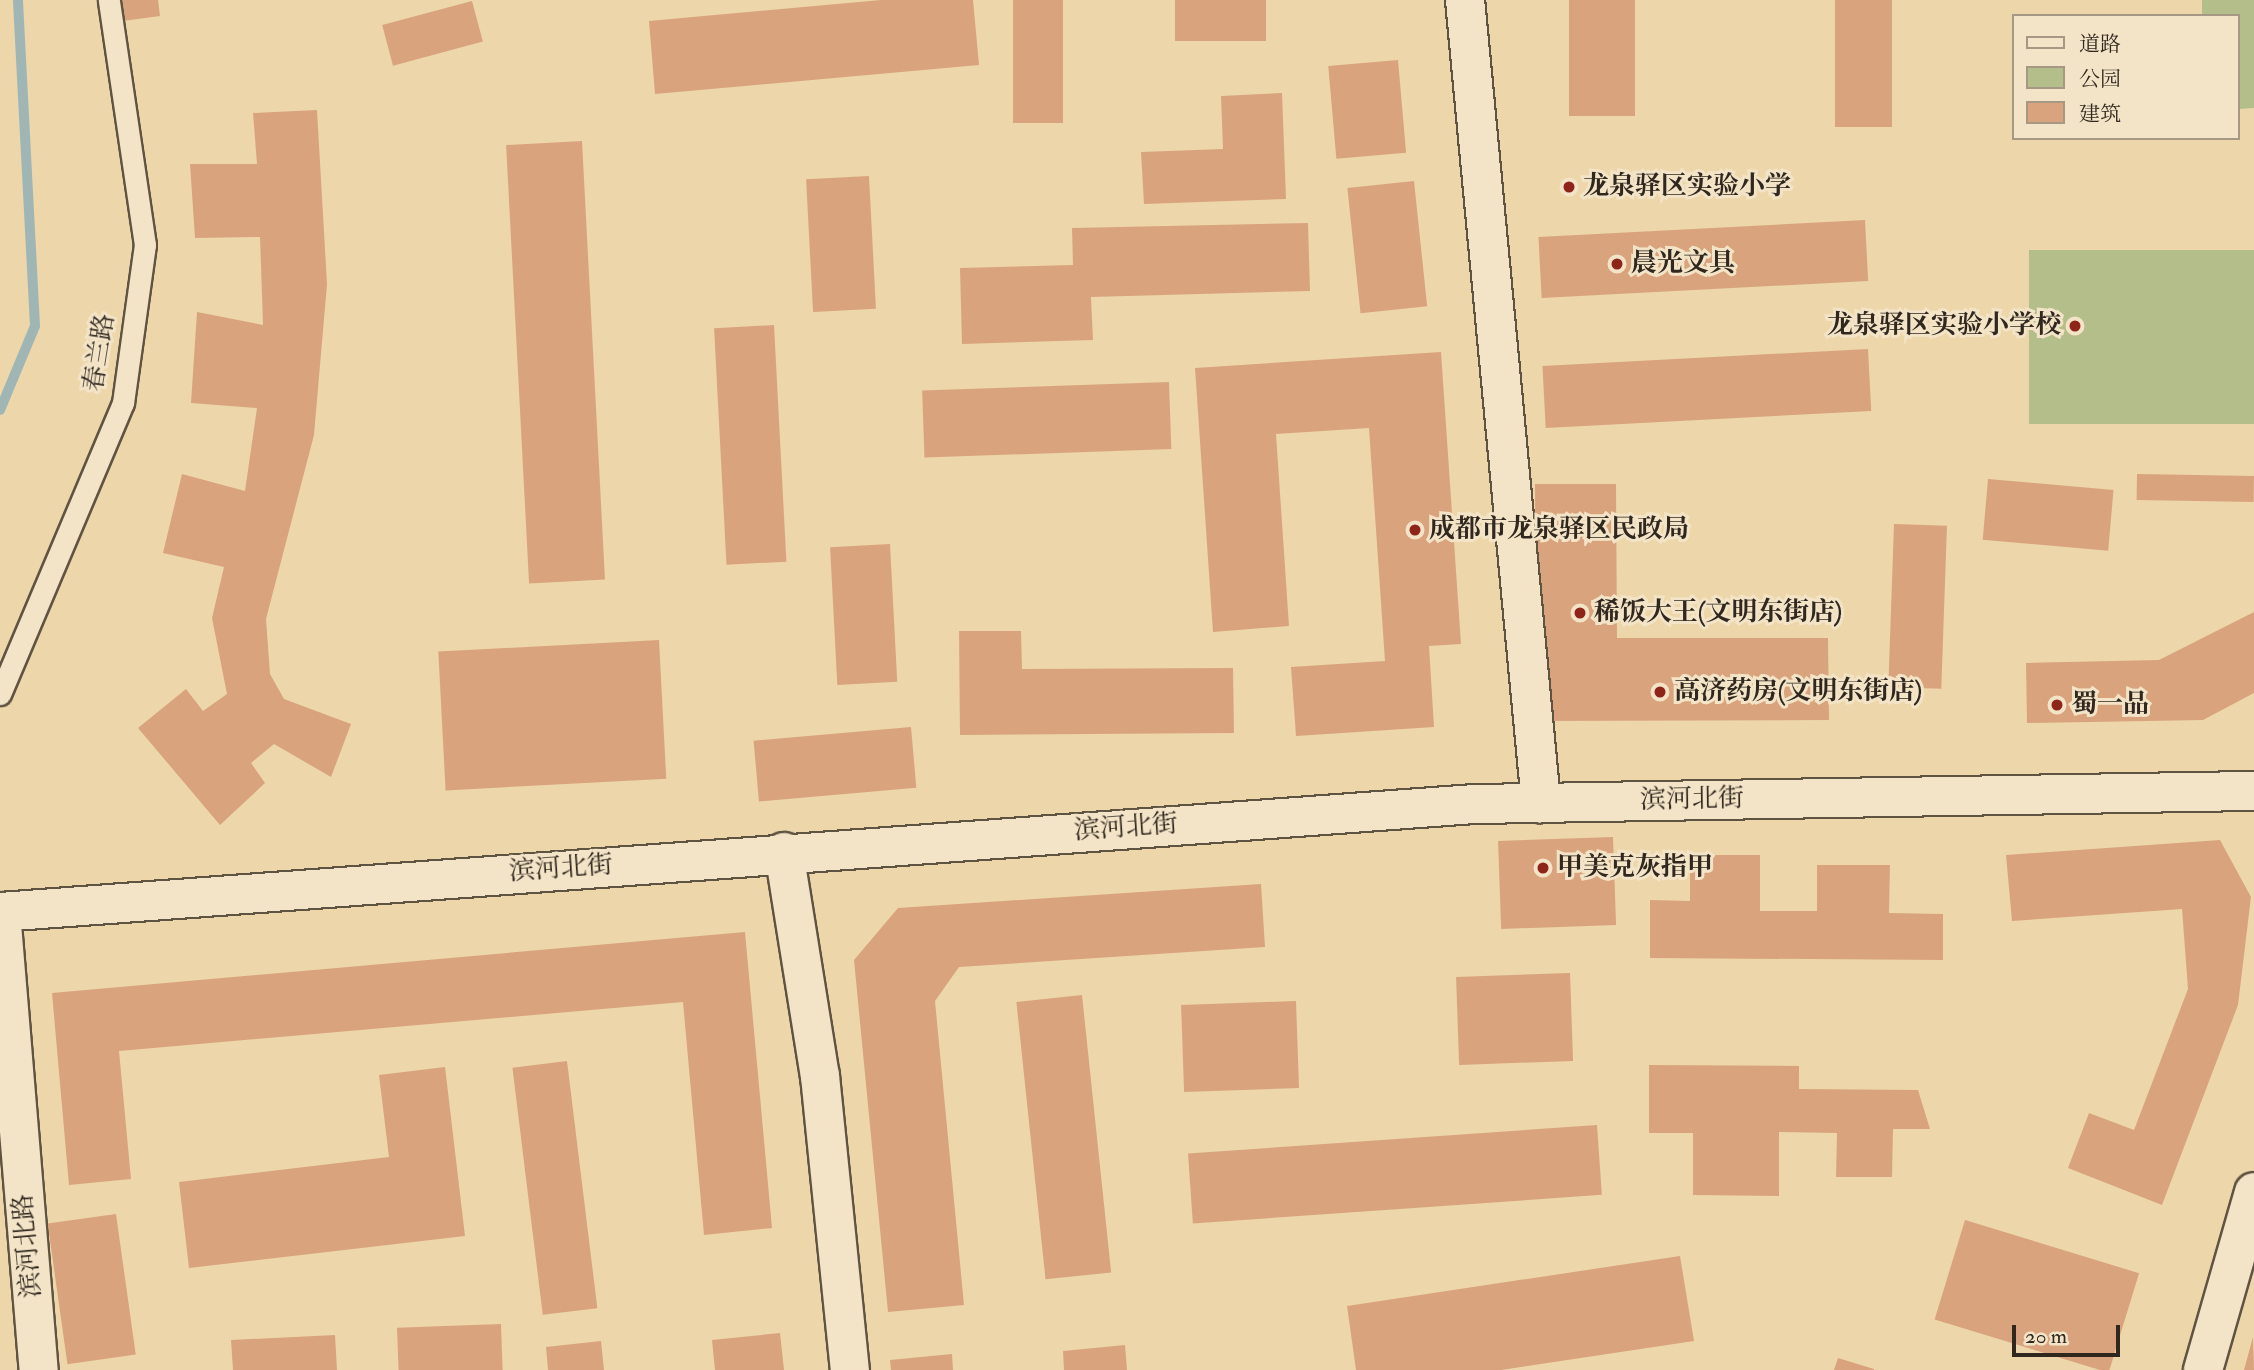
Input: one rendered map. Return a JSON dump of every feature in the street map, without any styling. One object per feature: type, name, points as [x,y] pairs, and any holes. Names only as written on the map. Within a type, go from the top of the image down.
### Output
[{"type":"street","points":[[1465,0],[1541,803]]},
{"type":"street","name":"滨河北街","points":[[0,911],[784,852],[1541,803],[2254,791]]},
{"type":"street","points":[[784,852],[820,1076],[850,1370]]},
{"type":"street","name":"滨河北路","points":[[0,911],[39,1370]]},
{"type":"street","points":[[2203,1370],[2254,1192]]},
{"type":"lane","name":"春兰路","points":[[0,694],[122,403],[145,244],[109,0]]},
{"type":"green space","points":[[2202,0],[2254,0],[2254,108],[2240,109],[2240,14],[2202,14]]},
{"type":"green space","points":[[2029,250],[2254,250],[2254,424],[2029,424]]},
{"type":"building","points":[[120,0],[158,0],[160,16],[123,21]]},
{"type":"building","points":[[881,0],[973,0],[979,65],[655,94],[649,21]]},
{"type":"building","points":[[1013,0],[1063,0],[1063,123],[1013,123]]},
{"type":"building","points":[[1175,0],[1266,0],[1266,41],[1175,41]]},
{"type":"building","points":[[1569,0],[1635,0],[1635,116],[1569,116]]},
{"type":"building","points":[[1835,0],[1892,0],[1892,127],[1835,127]]},
{"type":"building","points":[[472,1],[483,42],[393,66],[382,25]]},
{"type":"building","points":[[1398,60],[1406,153],[1336,159],[1328,66]]},
{"type":"building","points":[[1282,93],[1286,199],[1144,204],[1141,152],[1223,149],[1221,96]]},
{"type":"building","points":[[317,110],[327,284],[314,435],[266,619],[270,674],[284,699],[351,724],[331,777],[274,744],[251,763],[265,783],[220,825],[138,728],[186,689],[203,711],[227,694],[212,618],[224,567],[163,553],[182,474],[245,491],[257,408],[191,403],[197,312],[263,325],[260,237],[195,238],[190,164],[257,164],[253,113]]},
{"type":"building","points":[[582,141],[605,579],[529,583],[506,145]]},
{"type":"building","points":[[869,176],[876,309],[813,312],[806,179]]},
{"type":"building","points":[[1414,181],[1427,306],[1361,313],[1347,188]]},
{"type":"building","points":[[1865,220],[1868,281],[1542,298],[1538,237]]},
{"type":"building","points":[[1308,223],[1310,291],[1091,297],[1093,340],[962,344],[960,268],[1073,265],[1072,228]]},
{"type":"building","points":[[774,325],[786,562],[726,565],[714,328]]},
{"type":"building","points":[[1868,349],[1871,411],[1546,428],[1542,366]]},
{"type":"building","name":"成都市龙泉驿区民政局","points":[[1441,352],[1461,644],[1429,646],[1434,727],[1296,736],[1291,667],[1385,661],[1369,428],[1276,434],[1289,626],[1213,632],[1195,368]]},
{"type":"building","points":[[1169,382],[1171,449],[924,458],[922,391]]},
{"type":"building","points":[[2137,474],[2254,476],[2254,502],[2137,500]]},
{"type":"building","points":[[1988,479],[2114,490],[2108,551],[1983,540]]},
{"type":"building","points":[[1535,484],[1616,484],[1617,638],[1828,638],[1829,720],[1536,721]]},
{"type":"building","points":[[1894,524],[1947,526],[1941,689],[1888,687]]},
{"type":"building","points":[[890,544],[897,682],[837,685],[830,547]]},
{"type":"building","points":[[2254,612],[2254,693],[2203,720],[2027,723],[2026,663],[2159,660]]},
{"type":"building","points":[[959,631],[1021,631],[1022,669],[1233,668],[1234,733],[960,735]]},
{"type":"building","points":[[659,640],[666,779],[446,790],[438,652]]},
{"type":"building","points":[[911,727],[916,788],[759,802],[754,741]]},
{"type":"building","points":[[1613,837],[1616,925],[1501,929],[1498,841]]},
{"type":"building","points":[[2220,840],[2251,897],[2238,1005],[2162,1205],[2068,1168],[2089,1113],[2134,1130],[2188,989],[2182,909],[2012,921],[2006,855]]},
{"type":"building","points":[[1690,855],[1760,855],[1760,911],[1817,911],[1817,865],[1890,865],[1889,913],[1943,914],[1943,960],[1650,958],[1650,900],[1690,901]]},
{"type":"building","points":[[1261,884],[1265,947],[959,967],[935,1001],[964,1305],[888,1312],[854,960],[898,908]]},
{"type":"building","points":[[745,932],[772,1228],[704,1235],[683,1002],[119,1051],[131,1179],[69,1185],[52,993]]},
{"type":"building","points":[[1570,973],[1573,1061],[1459,1065],[1456,977]]},
{"type":"building","points":[[1082,995],[1111,1272],[1046,1279],[1016,1002]]},
{"type":"building","points":[[1296,1001],[1299,1088],[1184,1092],[1181,1005]]},
{"type":"building","points":[[567,1061],[597,1308],[543,1315],[512,1068]]},
{"type":"building","points":[[1649,1065],[1799,1066],[1799,1089],[1918,1090],[1930,1129],[1893,1129],[1892,1177],[1836,1177],[1837,1133],[1779,1132],[1779,1196],[1693,1195],[1693,1133],[1649,1133]]},
{"type":"building","points":[[445,1067],[465,1236],[189,1268],[179,1182],[389,1157],[379,1075]]},
{"type":"building","points":[[1597,1125],[1602,1195],[1193,1223],[1188,1154]]},
{"type":"building","points":[[116,1214],[136,1355],[67,1364],[48,1224]]},
{"type":"building","points":[[1965,1220],[2139,1273],[2109,1370],[2100,1370],[1935,1319]]},
{"type":"building","points":[[1680,1256],[1694,1341],[1501,1370],[1356,1370],[1347,1306]]},
{"type":"building","points":[[501,1324],[503,1370],[399,1370],[397,1328]]},
{"type":"building","points":[[780,1333],[784,1370],[715,1370],[712,1340]]},
{"type":"building","points":[[335,1335],[337,1370],[233,1370],[231,1340]]},
{"type":"building","points":[[2253,1337],[2254,1370],[2244,1370]]},
{"type":"building","points":[[601,1341],[604,1370],[548,1370],[546,1347]]},
{"type":"building","points":[[1125,1345],[1127,1370],[1064,1370],[1063,1351]]},
{"type":"building","points":[[952,1354],[953,1370],[891,1370],[890,1360]]},
{"type":"building","points":[[1838,1358],[1874,1369],[1874,1370],[1834,1370]]},
{"type":"waterway","points":[[0,410],[35,326],[18,0]]},
{"type":"place","name":"龙泉驿区实验小学","points":[[1569,187]]},
{"type":"place","name":"晨光文具","points":[[1617,264]]},
{"type":"place","name":"龙泉驿区实验小学校","points":[[2075,326]]},
{"type":"place","name":"成都市龙泉驿区民政局","points":[[1415,530]]},
{"type":"place","name":"稀饭大王(文明东街店)","points":[[1580,613]]},
{"type":"place","name":"高济药房(文明东街店)","points":[[1660,692]]},
{"type":"place","name":"蜀一品","points":[[2057,705]]},
{"type":"place","name":"甲美克灰指甲","points":[[1543,868]]}]
